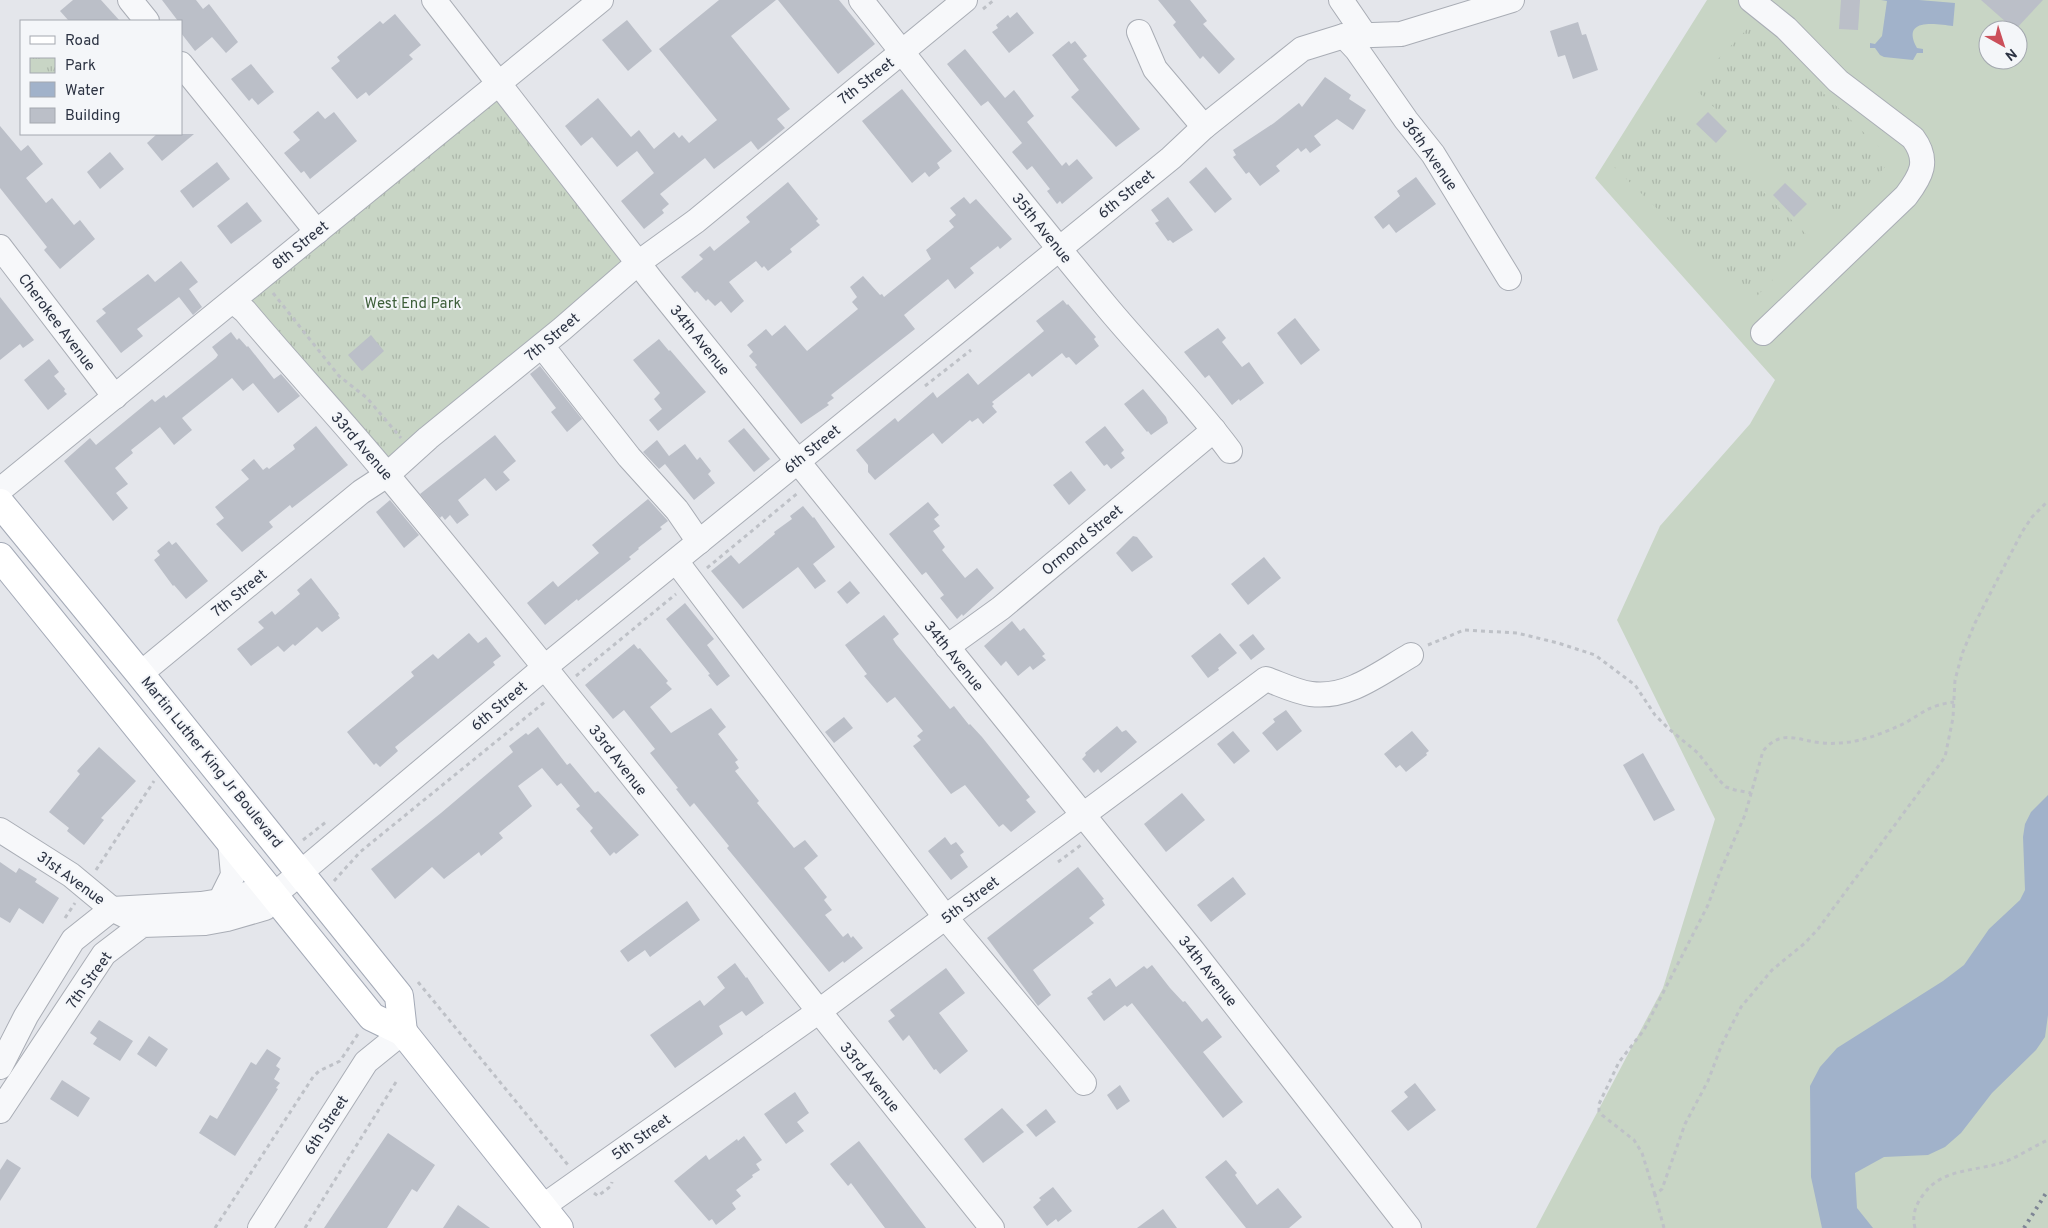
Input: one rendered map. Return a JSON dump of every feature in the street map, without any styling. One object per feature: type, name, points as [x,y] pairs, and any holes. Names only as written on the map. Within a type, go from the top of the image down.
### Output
[{"type":"main road","name":"Martin Luther King Jr Boulevard","points":[[0,503],[399,996],[403,1032]]},
{"type":"main road","points":[[0,557],[372,1018],[403,1032],[559,1228]]},
{"type":"street","points":[[130,0],[146,20]]},
{"type":"street","name":"34th Avenue","points":[[434,0],[461,23],[499,83],[638,263],[1084,815],[1409,1228]]},
{"type":"street","name":"8th Street","points":[[0,490],[601,0]]},
{"type":"street","name":"35th Avenue","points":[[861,0],[1059,249],[1230,451]]},
{"type":"street","name":"7th Street","points":[[140,674],[361,492],[387,474],[428,438],[542,346],[638,263],[696,221],[965,0]]},
{"type":"street","name":"36th Avenue","points":[[1341,0],[1357,50],[1406,120],[1433,154],[1509,278]]},
{"type":"street","name":"6th Street","points":[[274,895],[302,874],[545,667],[699,542],[805,469],[1059,249],[1171,158],[1204,127],[1302,49],[1354,36],[1401,34],[1512,0]]},
{"type":"street","points":[[1752,0],[1786,28],[1838,81],[1913,138],[1921,149],[1922,164],[1919,178],[1906,196],[1763,334]]},
{"type":"street","points":[[1139,32],[1155,69],[1204,127]]},
{"type":"street","points":[[182,65],[317,232]]},
{"type":"street","name":"Cherokee Avenue","points":[[0,247],[115,397]]},
{"type":"street","name":"33rd Avenue","points":[[233,301],[245,311],[387,474],[545,667],[992,1228]]},
{"type":"street","points":[[542,346],[629,457],[677,510],[699,542]]},
{"type":"street","name":"Ormond Street","points":[[947,647],[1001,608],[1214,430]]},
{"type":"street","points":[[676,561],[946,918],[1084,1084]]},
{"type":"street","name":"5th Street","points":[[542,1207],[818,1012],[1266,679],[1308,694],[1329,695],[1357,687],[1411,655]]},
{"type":"street","name":"31st Avenue","points":[[0,830],[71,875],[112,908],[142,925]]},
{"type":"street","points":[[220,902],[233,875],[230,842]]},
{"type":"street","points":[[0,1067],[26,1016],[73,940],[112,908],[173,907],[220,902],[250,893],[274,895],[265,908],[227,919],[205,923],[142,925]]},
{"type":"street","name":"7th Street","points":[[0,1111],[104,954],[142,925]]},
{"type":"street","name":"6th Street","points":[[260,1228],[366,1062],[403,1032]]},
{"type":"path","points":[[268,287],[339,376],[367,398],[404,442]]},
{"type":"path","points":[[922,387],[929,384],[973,348]]},
{"type":"path","points":[[320,898],[333,887],[335,880],[360,852],[798,493],[805,469]]},
{"type":"path","points":[[1655,1195],[1662,1189],[1673,1153],[1685,1124],[1708,1081],[1722,1044],[1741,1008],[1772,970],[1805,943],[1818,929],[1945,757],[1953,718],[1955,680],[1962,654],[1975,623],[2022,532],[2032,517],[2048,501]]},
{"type":"path","points":[[1411,655],[1432,642],[1464,630],[1517,633],[1558,643],[1595,655],[1635,685],[1655,715],[1698,753],[1722,783],[1734,790],[1751,793]]},
{"type":"path","points":[[1664,1228],[1642,1153],[1634,1140],[1602,1115],[1599,1111],[1599,1104],[1620,1062],[1644,1030],[1700,923],[1720,872],[1740,830],[1762,751],[1776,739],[1787,738],[1823,743],[1852,742],[1903,724],[1936,704],[1954,702]]},
{"type":"path","points":[[303,840],[329,820]]},
{"type":"path","points":[[215,1228],[313,1076],[340,1061],[358,1033]]},
{"type":"path","points":[[305,1228],[396,1082]]},
{"type":"path","points":[[1915,1228],[1914,1211],[1925,1192],[1943,1177],[2006,1162],[2048,1140]]},
{"type":"green space","points":[[1707,0],[2048,0],[2048,1228],[1536,1228],[1663,988],[1715,819],[1617,620],[1660,526],[1750,424],[1775,380],[1595,178]]},
{"type":"green space","points":[[1752,24],[1892,160],[1832,222],[1692,86]]},
{"type":"green space","name":"West End Park","points":[[495,96],[625,263],[385,466],[251,300]]},
{"type":"green space","points":[[1673,103],[1812,240],[1752,301],[1612,165]]},
{"type":"water","points":[[1881,0],[1919,0],[1955,3],[1953,26],[1930,24],[1917,27],[1913,31],[1913,38],[1917,48],[1923,49],[1923,53],[1917,53],[1913,60],[1884,57],[1875,48],[1870,48],[1870,43],[1875,44],[1882,36],[1887,1]]},
{"type":"water","points":[[2048,795],[2048,1015],[2045,1037],[2036,1050],[1992,1093],[1961,1133],[1945,1147],[1928,1155],[1884,1157],[1855,1173],[1857,1208],[1873,1228],[1822,1228],[1811,1177],[1810,1086],[1820,1067],[1837,1048],[1943,981],[1964,965],[1989,929],[2020,900],[2025,890],[2023,837],[2025,824],[2031,812]]},
{"type":"building","points":[[73,0],[101,0],[119,20],[68,20],[60,11]]},
{"type":"building","points":[[162,0],[196,0],[203,9],[209,4],[238,42],[226,53],[212,37],[195,51],[182,34],[182,20],[177,20]]},
{"type":"building","points":[[719,0],[776,0],[731,36],[790,109],[777,119],[785,128],[758,150],[751,141],[714,169],[705,158],[660,194],[669,204],[662,210],[664,213],[644,229],[621,201],[654,173],[637,151],[617,167],[592,137],[581,146],[565,126],[598,98],[631,137],[639,130],[654,149],[674,132],[679,138],[682,135],[689,143],[717,120],[659,49]]},
{"type":"building","points":[[778,0],[839,0],[875,44],[838,74]]},
{"type":"building","points":[[1158,0],[1190,0],[1207,21],[1203,24],[1235,59],[1219,74],[1203,56],[1200,59],[1173,25],[1176,22]]},
{"type":"building","points":[[1841,0],[1860,0],[1858,30],[1839,29]]},
{"type":"building","points":[[1981,0],[2043,0],[2024,20],[2004,20]]},
{"type":"building","points":[[1017,12],[1034,33],[1009,53],[992,32],[998,28],[996,25],[1008,15],[1010,18]]},
{"type":"building","points":[[395,14],[421,45],[409,55],[413,59],[369,96],[366,92],[357,99],[331,68],[340,61],[337,57],[380,21],[383,24]]},
{"type":"building","points":[[627,20],[652,51],[628,71],[602,40]]},
{"type":"building","points":[[1578,22],[1582,35],[1586,34],[1598,70],[1573,79],[1565,55],[1558,57],[1550,31]]},
{"type":"building","points":[[1069,41],[1071,44],[1075,41],[1087,56],[1083,59],[1140,129],[1116,147],[1071,97],[1079,90],[1052,55]]},
{"type":"building","points":[[965,49],[1005,98],[1014,90],[1034,116],[1027,122],[1062,166],[1066,162],[1069,166],[1077,159],[1093,178],[1062,204],[1060,201],[1057,204],[1047,191],[1050,189],[1032,166],[1027,170],[1012,152],[1022,143],[988,101],[981,106],[947,64]]},
{"type":"building","points":[[251,64],[274,92],[258,105],[252,98],[249,101],[231,79]]},
{"type":"building","points":[[1325,77],[1351,95],[1349,99],[1366,110],[1353,130],[1337,119],[1314,136],[1321,145],[1310,153],[1306,148],[1301,152],[1298,148],[1276,166],[1280,171],[1260,186],[1249,172],[1246,174],[1233,157],[1236,155],[1233,150],[1274,123],[1299,103],[1302,107]]},
{"type":"building","points":[[902,89],[952,151],[937,163],[940,168],[929,177],[925,172],[912,183],[862,121]]},
{"type":"building","points":[[318,111],[325,119],[334,112],[357,141],[310,179],[304,171],[301,173],[284,153],[300,140],[293,132]]},
{"type":"building","points":[[1708,112],[1727,131],[1716,143],[1696,124]]},
{"type":"building","points":[[0,126],[21,151],[28,145],[43,164],[26,178],[46,203],[52,198],[74,225],[80,220],[95,239],[60,269],[44,250],[47,247],[0,188]]},
{"type":"building","points":[[194,134],[162,161],[147,143],[156,135]]},
{"type":"building","points":[[110,152],[124,169],[100,189],[87,172]]},
{"type":"building","points":[[217,162],[230,179],[193,208],[180,191]]},
{"type":"building","points":[[1206,167],[1232,199],[1215,213],[1189,182]]},
{"type":"building","points":[[1416,177],[1436,204],[1396,233],[1389,224],[1383,229],[1374,217],[1400,196],[1397,191]]},
{"type":"building","points":[[788,182],[818,219],[816,221],[820,225],[790,249],[792,252],[768,271],[764,266],[762,268],[756,261],[729,282],[744,301],[731,313],[721,301],[715,306],[708,299],[706,301],[697,291],[695,293],[681,277],[703,259],[699,255],[710,246],[714,251],[750,222],[746,217]]},
{"type":"building","points":[[1785,183],[1807,204],[1794,217],[1773,195]]},
{"type":"building","points":[[964,197],[970,204],[976,199],[1012,239],[1000,249],[998,246],[970,268],[974,273],[955,289],[948,279],[904,315],[915,329],[831,395],[834,398],[827,403],[829,405],[801,424],[755,367],[757,365],[749,356],[753,352],[747,345],[766,329],[772,336],[785,325],[807,351],[858,309],[852,302],[857,297],[850,287],[863,276],[884,297],[931,259],[926,250],[954,227],[949,221],[956,215],[950,208]]},
{"type":"building","points":[[1168,197],[1193,230],[1173,243],[1170,240],[1168,241],[1155,223],[1159,221],[1151,210]]},
{"type":"building","points":[[247,202],[262,221],[231,244],[217,226]]},
{"type":"building","points":[[181,261],[198,282],[189,289],[202,307],[193,315],[179,297],[137,329],[143,336],[121,353],[96,321],[106,313],[102,309],[148,274],[155,282]]},
{"type":"building","points":[[0,297],[34,340],[23,348],[20,344],[0,360]]},
{"type":"building","points":[[1063,300],[1096,337],[1094,339],[1099,346],[1076,365],[1069,357],[1066,358],[1062,353],[1032,377],[1029,373],[992,402],[994,404],[992,406],[997,412],[983,424],[978,418],[972,422],[970,420],[942,444],[933,433],[875,480],[868,472],[868,465],[856,450],[895,418],[898,422],[933,392],[937,398],[968,373],[978,385],[1044,331],[1036,321]]},
{"type":"building","points":[[1295,318],[1320,350],[1301,365],[1277,333]]},
{"type":"building","points":[[1218,328],[1226,338],[1222,342],[1242,367],[1249,362],[1264,383],[1232,405],[1209,375],[1205,378],[1184,352]]},
{"type":"building","points":[[231,332],[237,340],[239,338],[248,346],[274,379],[281,374],[300,396],[278,413],[253,383],[243,391],[232,378],[182,418],[192,430],[174,445],[160,427],[131,450],[133,453],[115,468],[128,484],[116,493],[128,508],[113,521],[64,461],[90,438],[96,445],[152,399],[155,402],[164,395],[166,398],[216,358],[218,355],[212,347]]},
{"type":"building","points":[[371,335],[384,351],[362,371],[348,355]]},
{"type":"building","points":[[659,339],[706,392],[658,431],[649,420],[662,409],[654,399],[660,393],[633,360]]},
{"type":"building","points":[[49,359],[59,372],[54,376],[67,394],[48,410],[24,380]]},
{"type":"building","points":[[540,366],[582,419],[567,432],[551,412],[556,408],[530,374]]},
{"type":"building","points":[[1143,389],[1166,417],[1168,423],[1151,435],[1124,404]]},
{"type":"building","points":[[316,426],[348,465],[292,508],[290,505],[269,522],[273,527],[242,552],[216,524],[224,518],[215,507],[249,479],[241,470],[254,459],[263,470],[267,467],[269,469],[295,449],[293,445]]},
{"type":"building","points":[[1105,426],[1124,450],[1121,453],[1125,458],[1111,469],[1107,464],[1104,466],[1085,442]]},
{"type":"building","points":[[744,428],[770,459],[754,472],[728,441]]},
{"type":"building","points":[[495,435],[516,461],[503,472],[510,480],[496,491],[485,478],[458,500],[469,515],[457,524],[450,515],[445,520],[442,516],[440,518],[420,494]]},
{"type":"building","points":[[657,440],[669,456],[685,444],[697,460],[700,457],[711,471],[708,474],[715,483],[694,500],[665,464],[659,469],[643,452]]},
{"type":"building","points":[[1071,471],[1086,490],[1069,505],[1053,485]]},
{"type":"building","points":[[648,499],[668,521],[660,527],[662,529],[638,548],[629,557],[631,559],[545,625],[527,603],[553,581],[558,587],[599,553],[592,545]]},
{"type":"building","points":[[390,500],[419,535],[404,548],[376,512]]},
{"type":"building","points":[[928,502],[939,515],[934,519],[940,526],[933,531],[945,547],[942,550],[965,578],[977,568],[994,588],[963,616],[962,614],[957,619],[940,598],[944,595],[926,572],[922,575],[889,534]]},
{"type":"building","points":[[803,506],[814,517],[835,547],[813,564],[826,581],[815,589],[798,567],[743,609],[711,571],[731,555],[739,564],[775,534],[774,532],[792,519],[790,516]]},
{"type":"building","points":[[1133,536],[1137,537],[1153,557],[1132,572],[1116,553]]},
{"type":"building","points":[[169,541],[172,545],[176,542],[208,581],[186,599],[173,586],[154,560],[160,555],[157,551]]},
{"type":"building","points":[[1264,557],[1281,578],[1248,605],[1231,584]]},
{"type":"building","points":[[311,578],[339,614],[340,618],[322,632],[317,627],[295,646],[293,644],[284,652],[278,646],[251,666],[237,649],[264,628],[258,622],[272,611],[275,615],[300,594],[297,590]]},
{"type":"building","points":[[850,581],[860,593],[847,604],[837,592]]},
{"type":"building","points":[[685,603],[714,639],[707,645],[730,676],[717,686],[708,675],[710,674],[666,619]]},
{"type":"building","points":[[884,615],[899,634],[893,639],[896,644],[950,709],[954,706],[969,725],[982,737],[1030,797],[1026,800],[1036,812],[1011,832],[1003,824],[999,827],[965,785],[951,794],[913,746],[921,740],[917,736],[923,731],[895,697],[887,703],[864,676],[867,674],[845,645]]},
{"type":"building","points":[[1012,621],[1020,631],[1024,628],[1045,654],[1042,656],[1046,660],[1033,670],[1030,666],[1018,676],[1006,661],[1001,666],[984,646]]},
{"type":"building","points":[[469,633],[478,643],[486,637],[501,656],[493,662],[495,665],[395,747],[398,751],[380,767],[376,763],[374,765],[347,732],[414,676],[411,672],[433,654],[438,659]]},
{"type":"building","points":[[1220,633],[1237,653],[1208,678],[1191,656]]},
{"type":"building","points":[[1253,634],[1265,649],[1251,660],[1239,645]]},
{"type":"building","points":[[634,644],[638,649],[640,648],[668,681],[666,683],[672,689],[650,707],[671,733],[711,708],[726,727],[718,734],[738,760],[735,762],[739,768],[735,771],[759,801],[757,803],[794,848],[805,840],[818,856],[804,868],[827,897],[824,900],[832,910],[825,915],[843,937],[848,933],[863,948],[844,963],[843,961],[829,972],[727,848],[729,846],[694,803],[690,807],[676,789],[678,788],[650,753],[655,749],[624,710],[613,719],[585,685]]},
{"type":"building","points":[[1286,710],[1302,731],[1277,751],[1262,733],[1275,722],[1273,719]]},
{"type":"building","points":[[844,717],[853,728],[834,743],[825,732]]},
{"type":"building","points":[[1117,726],[1122,732],[1126,730],[1137,742],[1101,773],[1098,769],[1094,773],[1082,759],[1086,755],[1085,753]]},
{"type":"building","points":[[538,727],[567,765],[570,763],[595,793],[598,791],[639,835],[616,854],[614,852],[610,856],[590,831],[593,828],[576,809],[580,806],[561,783],[557,786],[542,768],[518,786],[532,806],[499,833],[503,838],[481,856],[479,852],[444,879],[432,867],[395,899],[371,869],[513,752],[509,746],[526,733],[528,735]]},
{"type":"building","points":[[1233,731],[1250,751],[1234,764],[1217,744]]},
{"type":"building","points":[[1412,731],[1429,751],[1426,753],[1427,755],[1406,772],[1400,765],[1396,768],[1384,754]]},
{"type":"building","points":[[99,747],[136,781],[101,818],[104,820],[84,845],[67,831],[69,828],[49,812],[80,774],[77,771]]},
{"type":"building","points":[[1643,753],[1675,810],[1654,821],[1623,765]]},
{"type":"building","points":[[1182,793],[1205,820],[1166,852],[1144,824]]},
{"type":"building","points":[[945,837],[951,845],[956,842],[964,852],[960,855],[968,867],[951,880],[928,851]]},
{"type":"building","points":[[0,862],[16,873],[19,868],[37,879],[35,882],[59,898],[43,924],[19,908],[10,923],[0,917]]},
{"type":"building","points":[[1078,867],[1104,899],[1102,900],[1105,905],[1089,918],[1094,923],[1033,970],[1051,995],[1038,1006],[987,938]]},
{"type":"building","points":[[1233,877],[1246,894],[1211,922],[1197,905]]},
{"type":"building","points":[[687,901],[700,920],[650,957],[645,950],[628,962],[620,951]]},
{"type":"building","points":[[735,963],[764,1003],[746,1016],[742,1011],[719,1026],[723,1034],[675,1068],[650,1035],[700,1000],[704,1006],[725,988],[717,977]]},
{"type":"building","points":[[1152,965],[1170,988],[1183,1002],[1185,1001],[1202,1022],[1207,1018],[1222,1037],[1203,1052],[1243,1102],[1223,1118],[1132,1003],[1127,1007],[1125,1005],[1104,1021],[1087,998],[1093,994],[1091,992],[1110,978],[1116,987],[1144,966],[1147,969]]},
{"type":"building","points":[[946,968],[965,993],[939,1013],[968,1051],[940,1074],[936,1069],[934,1070],[909,1035],[903,1041],[888,1021],[895,1016],[890,1010]]},
{"type":"building","points":[[99,1020],[133,1041],[120,1061],[93,1044],[97,1038],[90,1033]]},
{"type":"building","points":[[149,1036],[168,1049],[156,1067],[137,1054]]},
{"type":"building","points":[[267,1049],[281,1058],[276,1066],[280,1069],[274,1079],[280,1083],[235,1156],[199,1133],[210,1115],[217,1119],[251,1062],[256,1065]]},
{"type":"building","points":[[62,1080],[90,1098],[78,1117],[50,1099]]},
{"type":"building","points":[[1415,1083],[1436,1110],[1408,1131],[1391,1111],[1408,1097],[1404,1092]]},
{"type":"building","points":[[1120,1085],[1130,1101],[1117,1110],[1107,1095]]},
{"type":"building","points":[[795,1092],[809,1113],[797,1122],[804,1131],[786,1144],[764,1114]]},
{"type":"building","points":[[1002,1108],[1024,1132],[983,1163],[964,1139]]},
{"type":"building","points":[[1046,1109],[1056,1122],[1036,1137],[1026,1125]]},
{"type":"building","points":[[388,1133],[435,1165],[417,1192],[412,1189],[387,1228],[324,1228]]},
{"type":"building","points":[[744,1136],[762,1160],[756,1164],[760,1170],[736,1190],[741,1196],[732,1203],[736,1209],[716,1225],[712,1219],[709,1221],[674,1181],[706,1155],[709,1160]]},
{"type":"building","points":[[859,1141],[926,1228],[885,1228],[851,1183],[848,1186],[830,1164]]},
{"type":"building","points":[[7,1159],[21,1168],[0,1201],[0,1170]]},
{"type":"building","points":[[1226,1160],[1237,1173],[1235,1175],[1257,1205],[1278,1188],[1302,1217],[1289,1228],[1246,1228],[1205,1177]]},
{"type":"building","points":[[1053,1187],[1072,1211],[1058,1222],[1056,1219],[1047,1226],[1033,1207],[1041,1200],[1039,1198]]},
{"type":"building","points":[[458,1205],[490,1228],[443,1228]]},
{"type":"building","points":[[1163,1209],[1177,1228],[1137,1228]]},
{"type":"railway","points":[[2024,1228],[2048,1190]]}]
